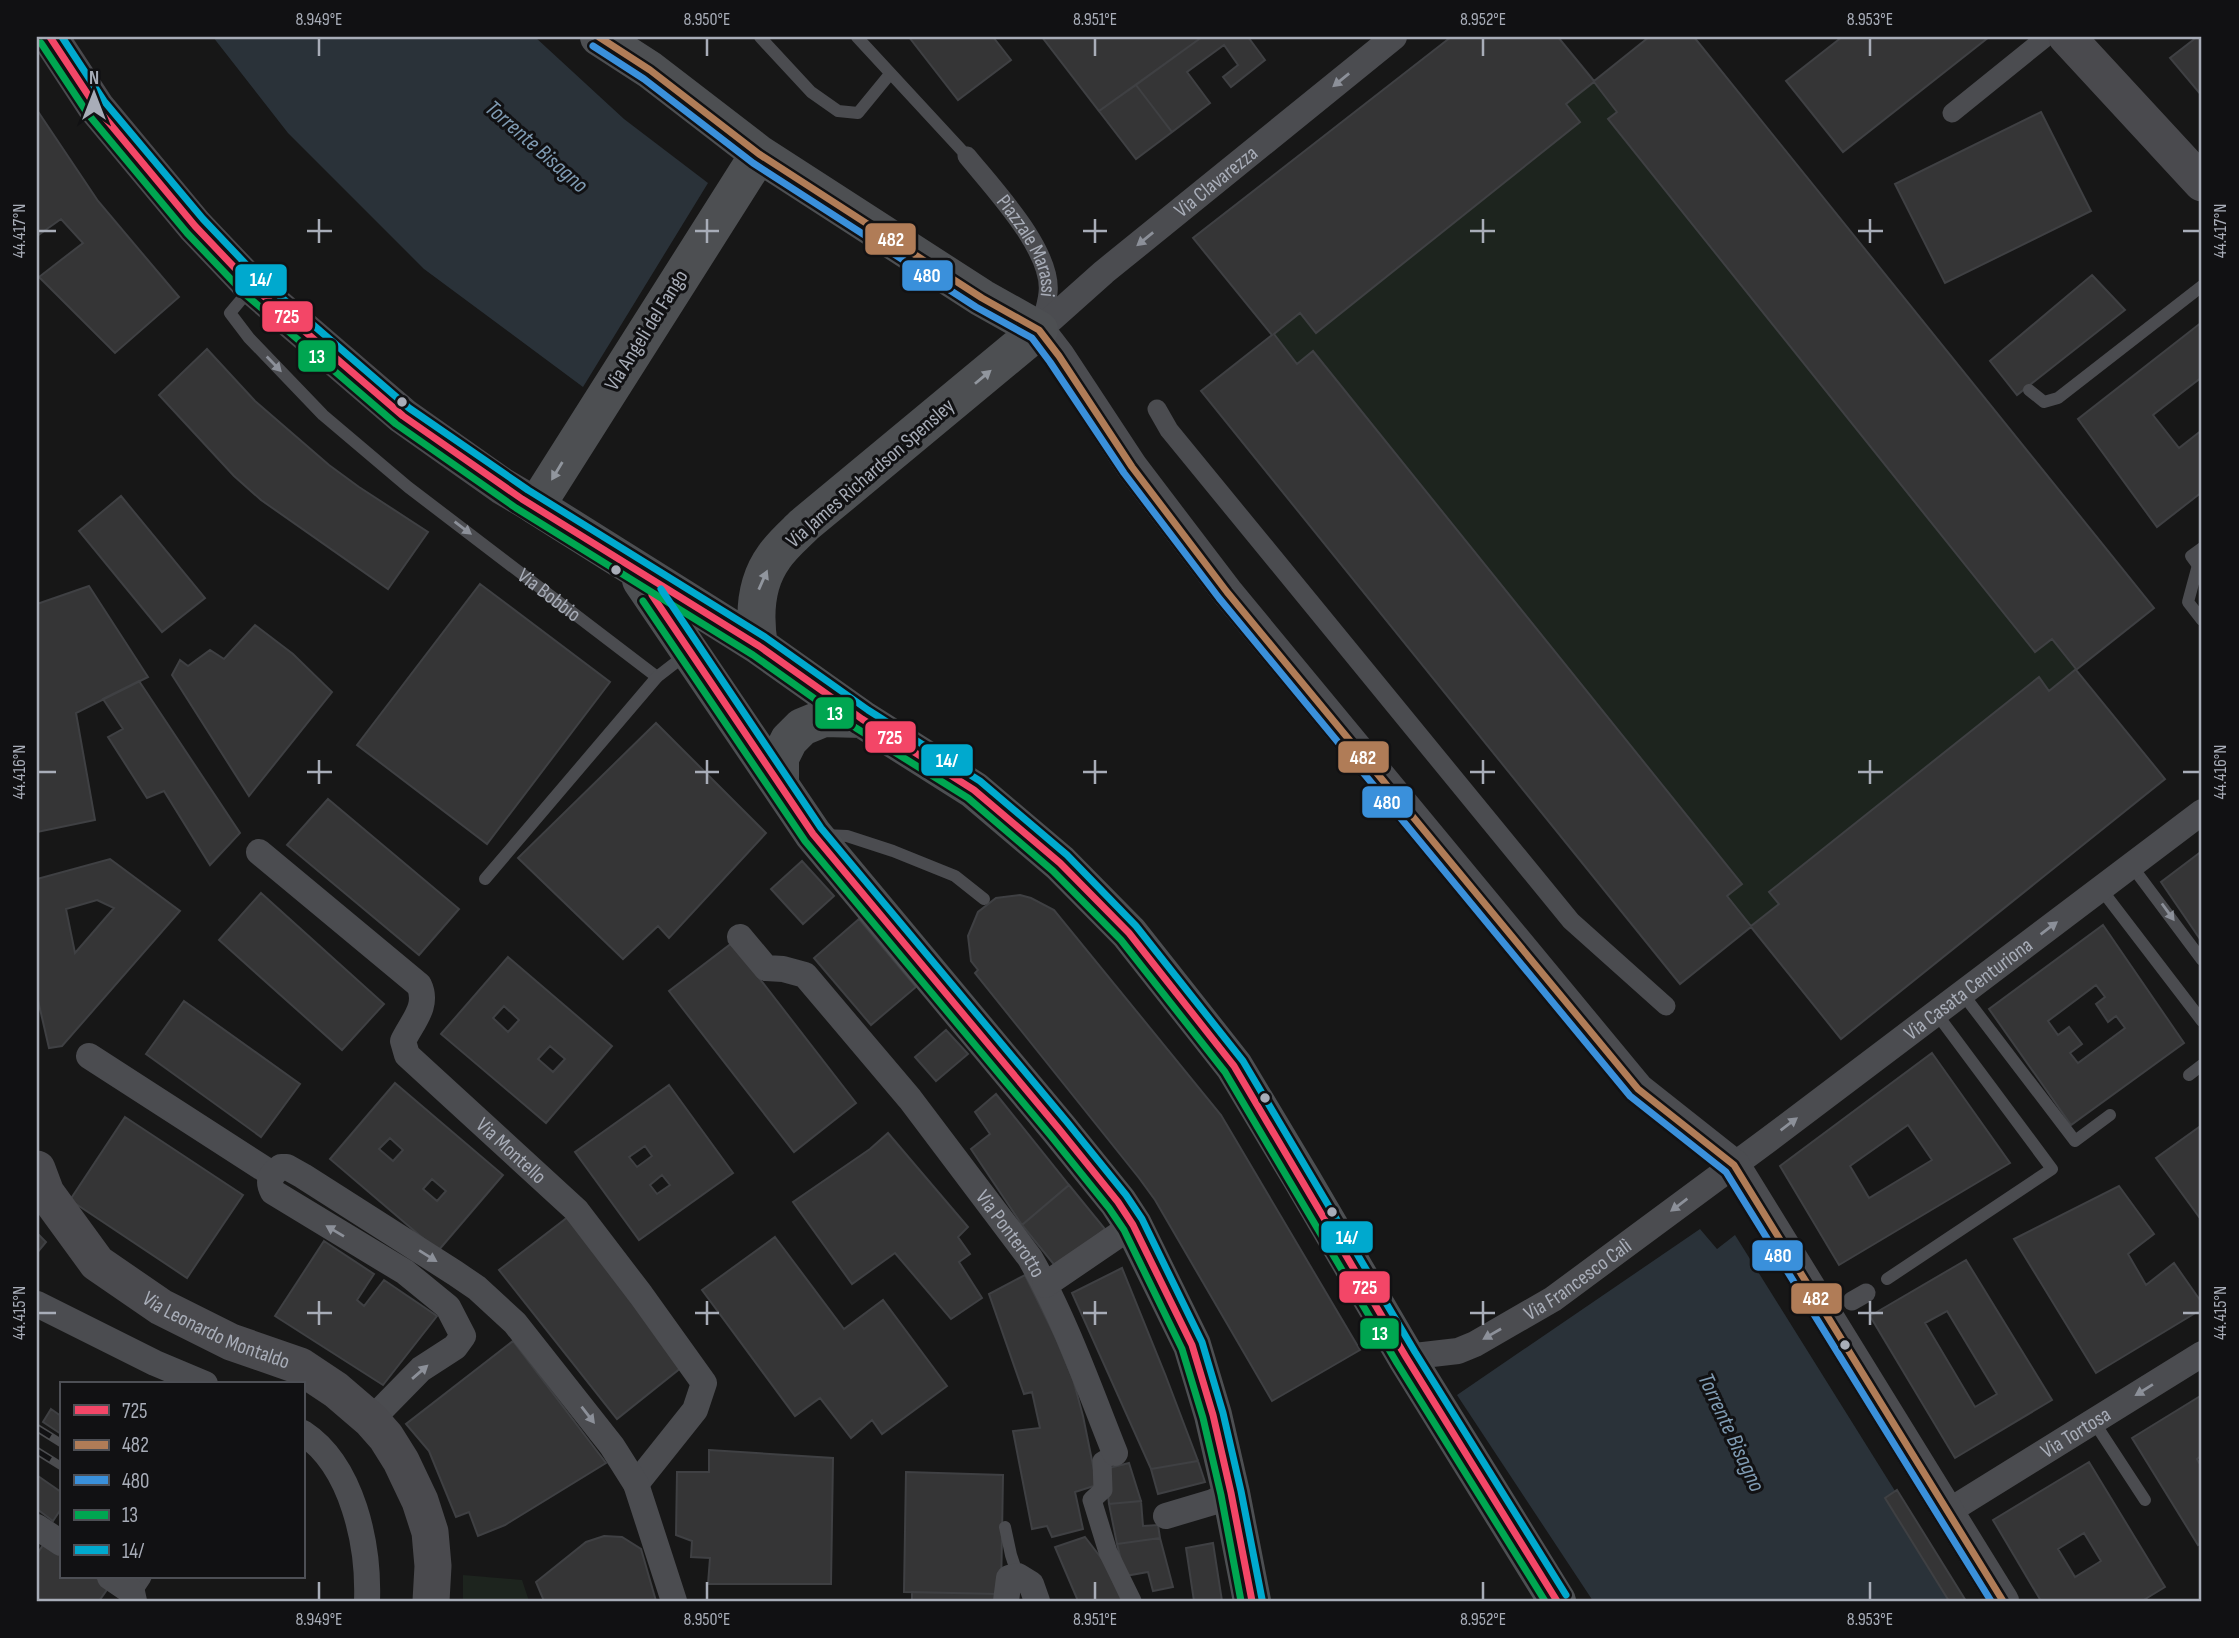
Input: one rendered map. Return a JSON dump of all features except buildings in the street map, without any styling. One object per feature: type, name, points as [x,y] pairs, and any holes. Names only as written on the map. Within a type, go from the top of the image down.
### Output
[{"type":"main road","name":"Piazzale Marassi","points":[[599,37],[650,70],[759,154],[982,298],[1039,330]]},
{"type":"main road","name":"Piazzale Marassi","points":[[631,37],[650,70]]},
{"type":"main road","points":[[2067,37],[2202,183]]},
{"type":"main road","points":[[47,45],[195,226],[241,299],[502,486],[759,646],[862,719],[974,790],[1060,863],[1129,933],[1234,1066],[1406,1357],[1557,1601]]},
{"type":"main road","name":"Via Angeli del Fango","points":[[536,506],[759,154]]},
{"type":"main road","name":"Via James Richardson Spensley","points":[[759,646],[756,625],[758,591],[773,558],[804,525],[1039,330]]},
{"type":"main road","points":[[629,564],[691,651],[813,834],[1118,1202],[1133,1225],[1192,1345],[1213,1415],[1252,1601]]},
{"type":"main road","points":[[780,784],[780,758],[789,740],[802,727],[824,718],[862,719]]},
{"type":"main road","name":"Via Leonardo Montaldo","points":[[37,1169],[46,1193],[97,1263],[161,1307],[231,1342],[300,1366],[336,1390],[371,1420],[401,1461],[420,1500],[430,1532],[433,1566],[431,1601]]},
{"type":"street","name":"Via Clavarezza","points":[[1039,330],[1104,272],[1394,37]]},
{"type":"street","points":[[1952,113],[2046,37]]},
{"type":"street","name":"Piazzale Marassi","points":[[967,156],[1022,225],[1041,256],[1047,272],[1049,291],[1039,330]]},
{"type":"street","points":[[1039,330],[1132,467],[1227,592],[1638,1089],[1734,1165],[2003,1601]]},
{"type":"street","points":[[1157,409],[1169,430],[1571,920],[1665,1006]]},
{"type":"street","name":"Via Casata Centuriona","points":[[1734,1165],[2202,812]]},
{"type":"street","name":"Via Montello","points":[[259,852],[419,985],[423,994],[423,1005],[403,1041],[407,1055],[576,1210],[704,1383],[695,1410],[636,1484]]},
{"type":"street","name":"Via Ponterotto","points":[[740,937],[766,968],[805,975],[910,1099],[1030,1258],[1079,1360],[1115,1453],[1102,1461],[1102,1490],[1093,1500],[1108,1552],[1132,1601]]},
{"type":"street","points":[[89,1056],[272,1174]]},
{"type":"street","name":"Via Francesco Calì","points":[[1406,1357],[1458,1351],[1553,1299],[1734,1165]]},
{"type":"street","points":[[371,1420],[421,1369],[455,1348],[463,1336],[459,1324],[448,1307],[405,1272],[273,1192],[269,1183],[272,1174],[281,1167],[287,1167],[478,1289],[515,1322],[612,1446],[636,1484],[674,1601]]},
{"type":"street","points":[[1045,1285],[1133,1225]]},
{"type":"street","points":[[37,1304],[155,1363],[200,1382]]},
{"type":"street","name":"Via Tortosa","points":[[1949,1511],[2202,1354]]},
{"type":"street","points":[[304,1434],[314,1440],[331,1461],[355,1508],[363,1539],[367,1601]]},
{"type":"street","points":[[1166,1516],[1213,1502],[1231,1493]]},
{"type":"street","points":[[37,1527],[60,1542]]},
{"type":"street","points":[[1006,1601],[1009,1578],[1018,1576],[1031,1584],[1037,1601]]},
{"type":"street","points":[[112,1578],[136,1590]]},
{"type":"lane","points":[[760,37],[811,92],[838,111],[858,113],[890,74]]},
{"type":"lane","name":"Piazzale Marassi","points":[[857,37],[967,156]]},
{"type":"lane","points":[[2029,390],[2044,402],[2058,398],[2202,286]]},
{"type":"lane","name":"Via Bobbio","points":[[241,299],[249,338],[323,415],[408,487],[657,677]]},
{"type":"lane","points":[[2202,548],[2191,556],[2200,568],[2188,602],[2202,620]]},
{"type":"lane","points":[[485,879],[657,677],[691,651]]},
{"type":"lane","points":[[813,834],[847,836],[893,851],[955,876],[984,899]]},
{"type":"lane","points":[[2131,865],[2202,960]]},
{"type":"lane","points":[[2101,889],[2202,1021]]},
{"type":"lane","points":[[1962,993],[2075,1141],[2109,1115]]},
{"type":"lane","points":[[1887,1279],[2052,1170],[1936,1013]]},
{"type":"lane","points":[[2189,1075],[2202,1065]]},
{"type":"lane","points":[[2094,1422],[2145,1500]]},
{"type":"lane","points":[[1005,1527],[1018,1576]]},
{"type":"shaded area","points":[[1451,37],[1558,37],[1594,81],[1649,37],[1694,37],[2154,608],[2076,670],[2165,779],[1841,1039],[1751,927],[1680,984],[1201,391],[1272,335],[1193,238]]},
{"type":"shaded area","points":[[463,1575],[522,1580],[529,1601],[463,1601]]},
{"type":"water","name":"Torrente Bisagno","points":[[213,37],[535,37],[624,119],[708,183],[583,387],[424,269],[288,133]]},
{"type":"water","name":"Torrente Bisagno","points":[[1700,1229],[1717,1249],[1735,1235],[1895,1491],[1886,1498],[1949,1601],[1593,1601],[1457,1395]]},
{"type":"railway","points":[[37,1428],[60,1442]]},
{"type":"railway","points":[[37,1451],[60,1465]]},
{"type":"transit line","name":"725","points":[[50,37],[96,107],[195,226],[252,286],[403,416],[522,499],[759,646],[862,719],[974,790],[1060,863],[1129,933],[1234,1066],[1406,1357],[1557,1601]]},
{"type":"transit line","name":"14/","points":[[62,37],[104,101],[203,219],[259,278],[409,408],[528,490],[765,637],[868,710],[980,781],[1067,855],[1136,926],[1243,1061],[1415,1352],[1566,1595]]},
{"type":"transit line","name":"482","points":[[599,37],[650,70],[759,154],[982,298],[1039,330],[1132,467],[1227,592],[1638,1089],[1734,1165],[2003,1601]]},
{"type":"transit line","name":"13","points":[[41,43],[88,114],[187,233],[245,294],[396,424],[516,508],[753,655],[856,728],[968,798],[1053,871],[1121,940],[1225,1072],[1397,1363],[1545,1601]]},
{"type":"transit line","name":"480","points":[[593,46],[644,79],[753,163],[976,307],[1032,338],[1124,473],[1219,598],[1630,1096],[1726,1172],[1991,1601]]},
{"type":"transit line","name":"14/","points":[[661,589],[821,828],[1067,1122],[1142,1219],[1202,1342],[1223,1413],[1262,1599]]},
{"type":"transit line","name":"725","points":[[652,595],[813,834],[1059,1129],[1118,1202],[1133,1225],[1192,1345],[1213,1415],[1252,1601]]},
{"type":"transit line","name":"13","points":[[643,601],[805,841],[1051,1136],[1124,1230],[1182,1349],[1203,1418],[1241,1601]]}]
